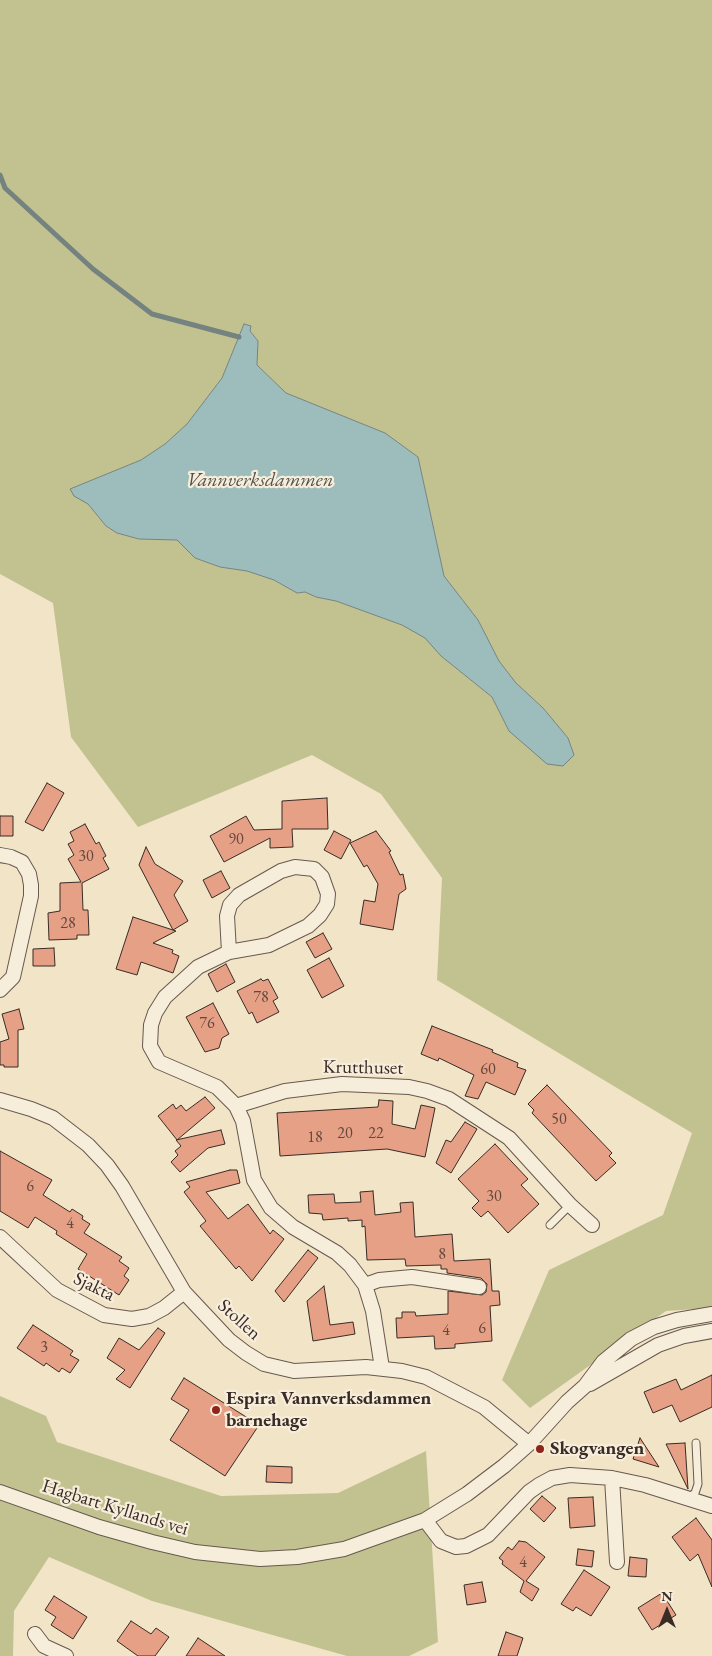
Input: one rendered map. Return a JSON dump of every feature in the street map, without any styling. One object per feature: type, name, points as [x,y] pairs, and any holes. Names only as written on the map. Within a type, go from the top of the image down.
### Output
[{"type":"street","points":[[0,855],[22,862],[29,874],[31,885],[31,896],[13,977],[0,990]]},
{"type":"street","points":[[230,952],[227,916],[230,905],[239,895],[281,871],[295,867],[314,869],[322,877],[328,894],[327,904],[320,915],[308,926],[269,945],[230,952],[198,967],[165,997],[154,1013],[149,1039],[150,1046],[159,1062],[217,1087],[236,1106],[243,1121],[254,1180],[271,1208],[287,1223],[337,1252],[365,1285],[373,1311],[382,1368]]},
{"type":"street","name":"Krutthuset","points":[[236,1106],[285,1091],[342,1084],[409,1087],[427,1091],[449,1099],[509,1138],[570,1205],[592,1224]]},
{"type":"street","name":"Stollen","points":[[0,1100],[31,1109],[52,1118],[88,1144],[107,1165],[122,1186],[184,1292],[229,1340],[264,1364],[294,1371],[351,1367],[382,1368],[426,1377],[453,1389],[490,1412],[529,1444]]},
{"type":"street","name":"Sjakta","points":[[0,1237],[57,1290],[104,1315],[132,1319],[149,1316],[164,1308],[184,1292]]},
{"type":"street","points":[[365,1285],[380,1280],[412,1276],[479,1287]]},
{"type":"street","name":"Hagbart Kyllands vei","points":[[0,1492],[99,1527],[152,1542],[235,1558],[297,1558],[344,1549],[425,1520],[467,1494],[529,1444],[604,1362],[631,1339],[654,1327],[677,1320],[712,1314]]},
{"type":"street","name":"Hagbart Kyllands vei","points":[[584,1386],[658,1345],[684,1336],[712,1331]]},
{"type":"street","points":[[425,1520],[441,1541],[456,1547],[466,1546],[488,1535],[529,1492],[552,1478],[584,1475],[612,1478],[645,1485],[712,1506]]},
{"type":"street","points":[[612,1478],[617,1562]]},
{"type":"street","points":[[35,1634],[44,1646],[66,1656]]},
{"type":"lane","points":[[550,1225],[570,1205]]},
{"type":"lane","points":[[687,1498],[695,1493],[698,1484],[696,1443]]},
{"type":"green space","points":[[0,0],[712,0],[712,1308],[666,1311],[530,1408],[502,1380],[549,1270],[663,1215],[692,1133],[437,980],[442,878],[381,794],[312,755],[138,827],[71,737],[53,603],[0,574]],"holes":[[[244,324],[250,326],[250,331],[258,341],[257,365],[286,393],[385,433],[418,457],[444,576],[478,620],[499,661],[516,683],[543,708],[568,738],[574,755],[509,731],[492,697],[441,656],[426,638],[402,625],[336,601],[316,597],[305,592],[297,593],[274,580],[247,571],[220,567],[195,558],[177,540],[139,539],[117,533],[106,526],[88,504],[70,489],[141,460],[165,444],[187,424],[222,378]]]},
{"type":"green space","points":[[0,1396],[46,1416],[57,1442],[221,1496],[338,1493],[426,1451],[438,1642],[409,1656],[347,1656],[152,1601],[49,1557],[14,1611],[13,1656],[0,1656]]},
{"type":"water","name":"Vannverksdammen","points":[[244,324],[251,326],[250,331],[258,341],[257,365],[286,393],[385,433],[418,457],[444,576],[478,620],[499,661],[516,683],[543,708],[568,738],[574,755],[563,766],[547,764],[509,731],[492,697],[441,656],[425,638],[402,625],[336,601],[316,597],[305,592],[297,593],[274,580],[247,571],[220,567],[195,558],[177,540],[139,539],[117,533],[106,526],[88,504],[74,496],[70,489],[141,460],[165,444],[187,424],[222,378]]},
{"type":"building","points":[[47,783],[64,793],[43,831],[25,822]]},
{"type":"building","points":[[327,798],[328,829],[292,829],[293,847],[270,848],[270,838],[224,862],[210,836],[246,816],[254,830],[282,829],[282,801]]},
{"type":"building","points":[[0,816],[13,816],[13,836],[0,836]]},
{"type":"building","points":[[85,824],[96,844],[99,842],[106,856],[103,858],[109,869],[82,883],[83,910],[88,910],[89,935],[77,935],[77,939],[49,940],[48,913],[60,911],[60,883],[81,882],[68,859],[74,855],[68,844],[74,841],[70,832]]},
{"type":"building","points":[[334,831],[351,840],[341,859],[324,850]]},
{"type":"building","points":[[376,831],[391,851],[389,852],[400,875],[403,874],[406,889],[399,894],[393,930],[360,924],[364,900],[375,902],[378,884],[367,865],[364,867],[350,843]]},
{"type":"building","points":[[146,847],[155,864],[183,881],[174,895],[188,921],[173,930],[139,865]]},
{"type":"building","points":[[221,871],[230,888],[212,898],[203,880]]},
{"type":"building","points":[[133,917],[176,931],[153,943],[173,950],[172,953],[179,956],[173,973],[141,962],[137,975],[116,969]]},
{"type":"building","points":[[323,933],[332,949],[315,958],[306,942]]},
{"type":"building","points":[[54,948],[55,966],[33,966],[33,949]]},
{"type":"building","points":[[329,958],[344,986],[322,998],[307,970]]},
{"type":"building","points":[[226,964],[235,982],[217,992],[208,974]]},
{"type":"building","points":[[261,979],[263,981],[268,979],[278,998],[273,1001],[279,1012],[257,1023],[252,1012],[249,1014],[237,991]]},
{"type":"building","points":[[213,1003],[229,1034],[222,1038],[219,1048],[205,1052],[186,1017]]},
{"type":"building","points":[[19,1009],[24,1029],[18,1030],[18,1067],[4,1067],[4,1065],[0,1065],[0,1042],[9,1039],[2,1014]]},
{"type":"building","points":[[432,1026],[493,1050],[492,1052],[518,1063],[517,1067],[526,1070],[515,1095],[486,1082],[478,1099],[465,1096],[474,1075],[439,1058],[438,1061],[421,1054]]},
{"type":"building","points":[[547,1085],[612,1153],[609,1156],[616,1163],[596,1181],[532,1113],[534,1110],[528,1104]]},
{"type":"building","points":[[205,1097],[215,1108],[177,1140],[158,1116],[173,1104],[176,1109],[181,1105],[186,1111]]},
{"type":"building","points":[[379,1100],[393,1101],[392,1124],[415,1129],[421,1105],[435,1108],[425,1157],[387,1149],[280,1156],[277,1113],[378,1107]]},
{"type":"building","points":[[465,1122],[477,1129],[451,1173],[436,1163],[446,1140],[451,1142]]},
{"type":"building","points":[[221,1130],[225,1144],[208,1148],[180,1172],[171,1162],[178,1155],[175,1151],[181,1146],[176,1140]]},
{"type":"building","points":[[495,1144],[528,1179],[521,1185],[539,1204],[508,1233],[488,1211],[481,1217],[472,1208],[479,1201],[458,1179]]},
{"type":"building","points":[[0,1151],[52,1180],[43,1195],[70,1212],[72,1209],[83,1216],[82,1219],[90,1224],[84,1233],[122,1257],[119,1261],[129,1268],[124,1276],[129,1280],[119,1295],[78,1269],[87,1254],[56,1234],[57,1231],[35,1217],[28,1228],[0,1211]]},
{"type":"building","points":[[230,1170],[237,1170],[240,1183],[206,1192],[228,1219],[248,1204],[270,1234],[273,1230],[284,1239],[252,1281],[239,1266],[236,1269],[200,1226],[206,1221],[184,1192],[190,1187],[186,1182]]},
{"type":"building","points":[[373,1191],[375,1215],[401,1212],[400,1203],[413,1202],[415,1237],[452,1234],[454,1261],[490,1259],[492,1291],[499,1291],[500,1305],[490,1306],[492,1341],[455,1344],[455,1348],[435,1349],[434,1336],[397,1338],[396,1318],[402,1318],[402,1312],[415,1312],[416,1316],[448,1314],[448,1291],[482,1295],[486,1292],[487,1284],[481,1278],[447,1273],[447,1269],[441,1269],[441,1265],[406,1266],[405,1259],[367,1260],[365,1226],[362,1227],[362,1220],[348,1221],[348,1218],[323,1220],[322,1214],[309,1213],[308,1195],[334,1194],[335,1203],[361,1202],[360,1192]]},
{"type":"building","points":[[308,1250],[318,1258],[284,1302],[275,1291]]},
{"type":"building","points":[[324,1286],[330,1325],[353,1322],[355,1334],[313,1341],[307,1301]]},
{"type":"building","points":[[33,1325],[73,1351],[70,1355],[79,1360],[70,1373],[62,1368],[59,1372],[46,1363],[44,1366],[17,1348]]},
{"type":"building","points":[[158,1328],[165,1333],[130,1388],[116,1379],[125,1370],[107,1358],[119,1338],[139,1350]]},
{"type":"building","points":[[712,1375],[712,1407],[680,1422],[672,1405],[653,1413],[644,1392],[676,1379],[681,1390]]},
{"type":"building","points":[[184,1378],[259,1425],[225,1476],[170,1440],[189,1410],[171,1399]]},
{"type":"building","points":[[640,1438],[659,1467],[633,1459]]},
{"type":"building","points":[[685,1443],[688,1489],[666,1444]]},
{"type":"building","points":[[267,1466],[292,1467],[292,1483],[266,1482]]},
{"type":"building","points":[[542,1496],[556,1508],[544,1522],[530,1509]]},
{"type":"building","points":[[593,1497],[595,1526],[570,1528],[568,1498]]},
{"type":"building","points":[[696,1518],[712,1540],[712,1587],[698,1554],[690,1561],[672,1537]]},
{"type":"building","points":[[519,1541],[526,1542],[545,1557],[526,1581],[539,1589],[532,1601],[520,1592],[524,1581],[502,1564],[503,1561],[499,1558],[508,1547],[512,1550]]},
{"type":"building","points":[[578,1549],[594,1551],[592,1567],[576,1565]]},
{"type":"building","points":[[630,1557],[647,1559],[646,1577],[628,1576]]},
{"type":"building","points":[[584,1570],[610,1587],[591,1616],[576,1607],[573,1611],[561,1604]]},
{"type":"building","points":[[482,1582],[486,1602],[467,1605],[464,1585]]},
{"type":"building","points":[[662,1593],[676,1615],[652,1630],[638,1608]]},
{"type":"building","points":[[54,1596],[87,1617],[73,1639],[51,1625],[56,1617],[45,1610]]},
{"type":"building","points":[[131,1621],[151,1634],[156,1628],[169,1637],[155,1656],[138,1656],[117,1641]]},
{"type":"building","points":[[506,1632],[523,1638],[517,1656],[498,1656]]},
{"type":"building","points":[[198,1638],[225,1656],[186,1656]]},
{"type":"waterway","points":[[0,175],[5,188],[93,269],[152,314],[239,337]]},
{"type":"place","name":"Espira Vannverksdammen barnehage","points":[[216,1410]]},
{"type":"place","name":"Skogvangen","points":[[540,1449]]}]
